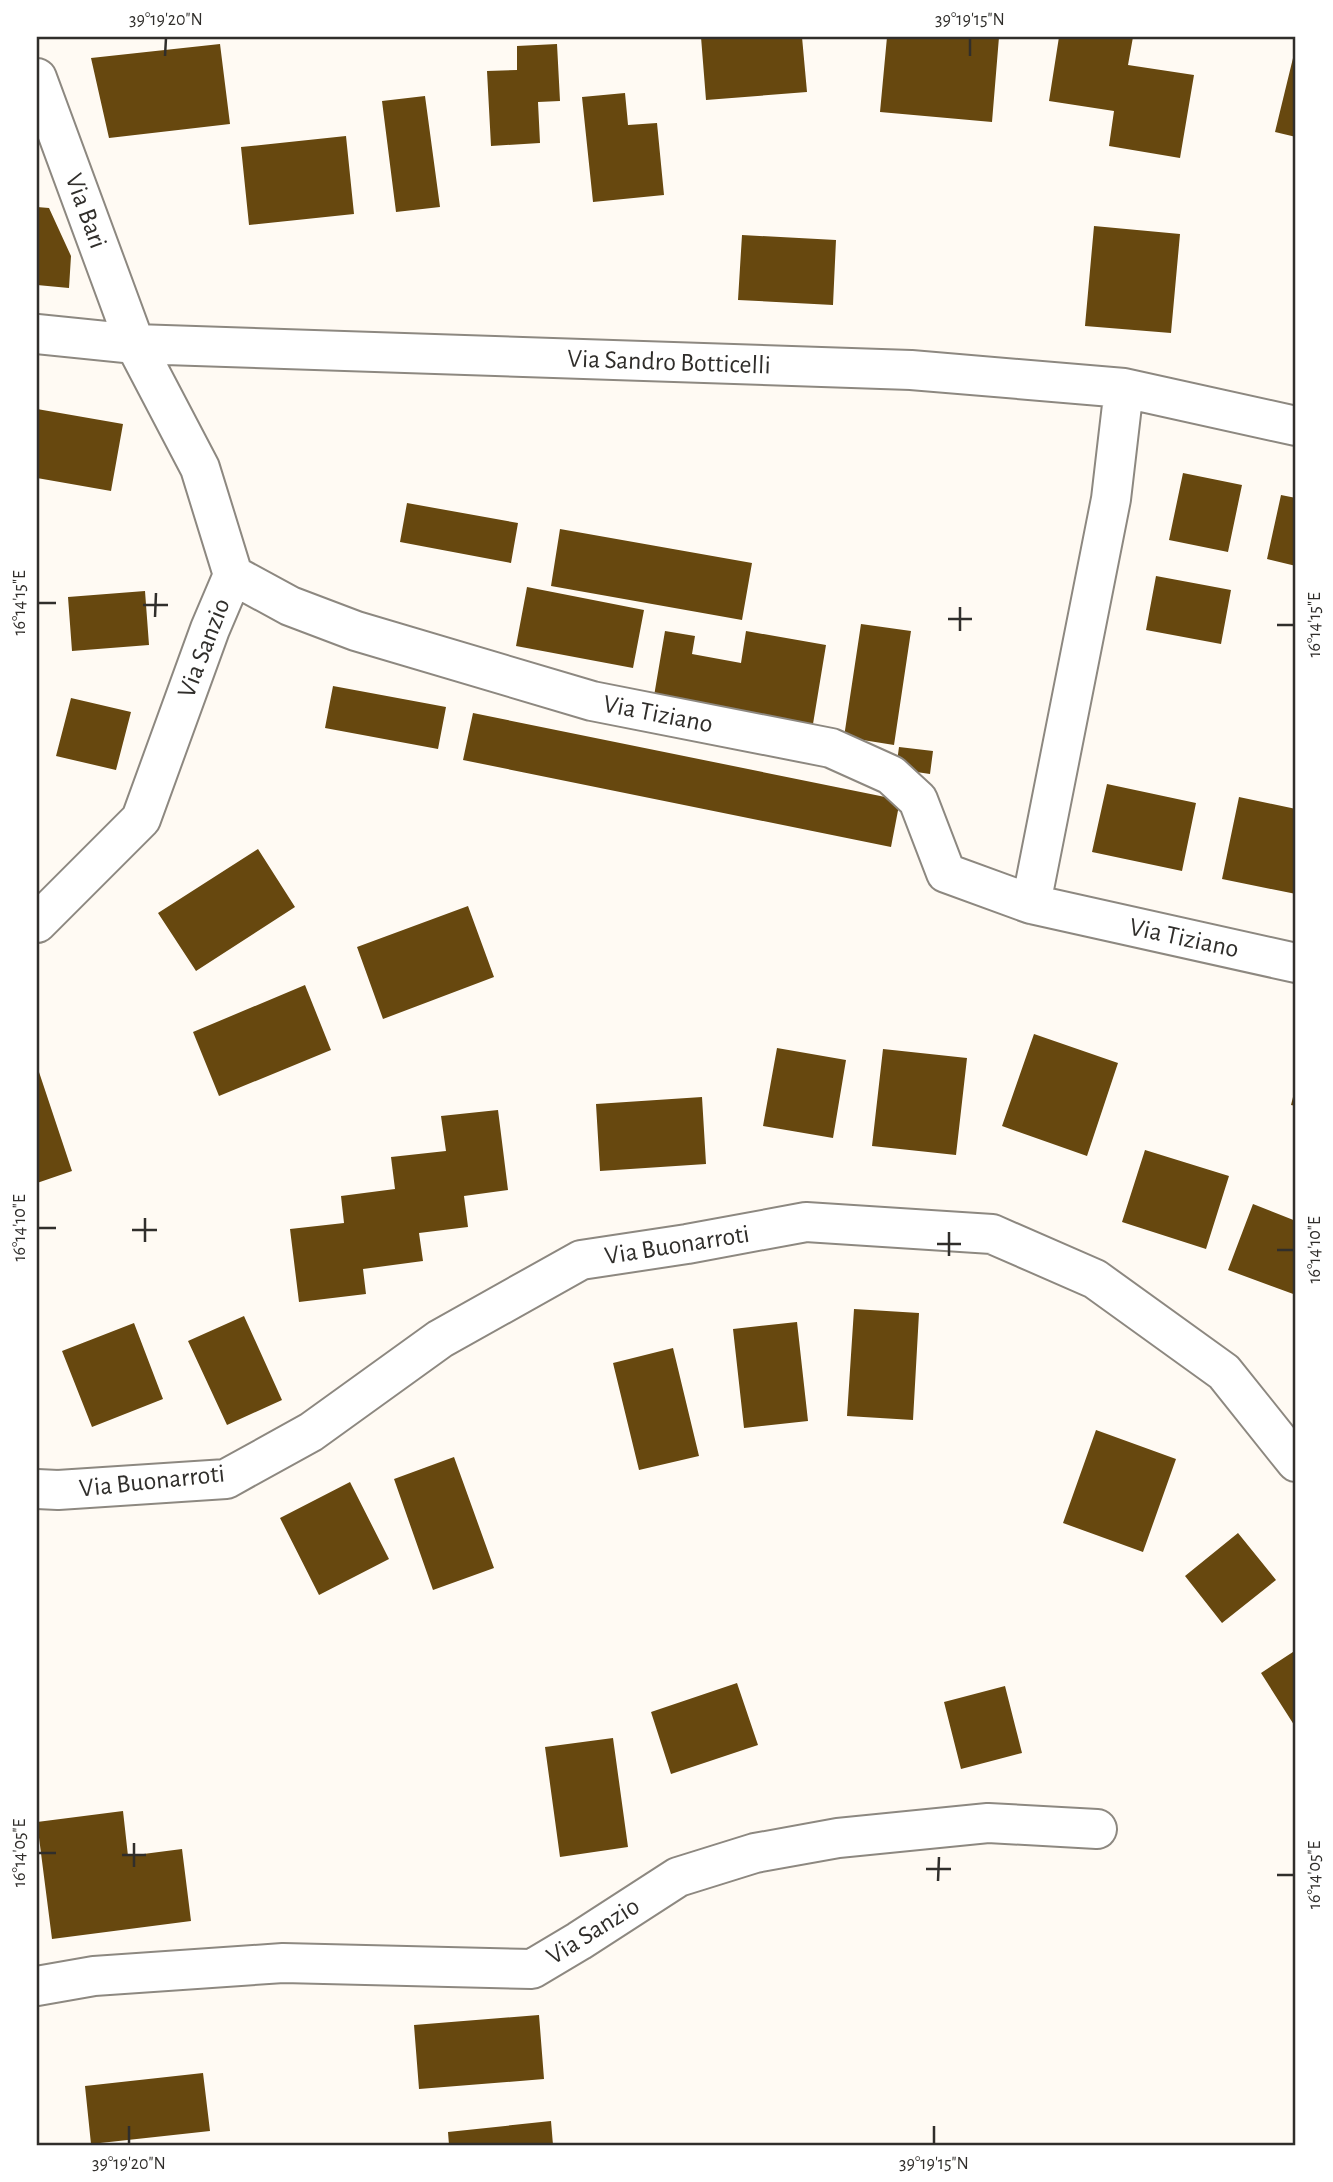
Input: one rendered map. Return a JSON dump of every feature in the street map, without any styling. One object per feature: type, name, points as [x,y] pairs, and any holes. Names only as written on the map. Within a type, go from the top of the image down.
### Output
[{"type":"street","name":"Via Bari","points":[[37,78],[135,344]]},
{"type":"street","name":"Via Sandro Botticelli","points":[[37,334],[135,344],[911,370],[1124,388],[1296,426]]},
{"type":"street","name":"Via Sanzio","points":[[37,923],[141,819],[210,628],[233,575],[200,468],[135,344]]},
{"type":"street","points":[[1031,904],[1111,499],[1124,388]]},
{"type":"street","name":"Via Tiziano","points":[[233,575],[290,606],[356,631],[540,686],[592,701],[831,748],[891,775],[918,800],[946,873],[1031,904],[1296,963]]},
{"type":"street","name":"Via Buonarroti","points":[[37,1489],[58,1490],[226,1479],[311,1432],[440,1339],[581,1260],[806,1222],[992,1234],[1095,1279],[1224,1372],[1296,1462]]},
{"type":"street","name":"Via Sanzio","points":[[37,1986],[94,1976],[283,1963],[532,1969],[678,1877],[755,1853],[838,1838],[988,1823],[1097,1829]]},
{"type":"building","points":[[701,37],[802,37],[807,92],[706,100]]},
{"type":"building","points":[[887,37],[999,37],[992,122],[880,112]]},
{"type":"building","points":[[1059,37],[1133,37],[1128,65],[1194,75],[1180,158],[1109,146],[1114,111],[1049,101]]},
{"type":"building","points":[[220,44],[230,124],[109,138],[91,58]]},
{"type":"building","points":[[557,44],[560,101],[538,102],[540,143],[491,146],[487,71],[517,70],[517,46]]},
{"type":"building","points":[[1293,58],[1296,59],[1296,137],[1275,132]]},
{"type":"building","points":[[625,93],[628,125],[657,123],[664,195],[593,202],[582,97]]},
{"type":"building","points":[[425,96],[440,207],[396,212],[382,101]]},
{"type":"building","points":[[346,136],[354,214],[249,225],[241,147]]},
{"type":"building","points":[[37,207],[49,208],[71,256],[69,288],[37,285]]},
{"type":"building","points":[[1094,226],[1180,234],[1171,333],[1085,326]]},
{"type":"building","points":[[742,235],[836,240],[833,305],[738,300]]},
{"type":"building","points":[[37,409],[123,424],[111,491],[37,478]]},
{"type":"building","points":[[1183,473],[1242,485],[1228,552],[1169,540]]},
{"type":"building","points":[[1281,495],[1296,498],[1296,566],[1267,559]]},
{"type":"building","points":[[407,503],[518,523],[511,563],[400,542]]},
{"type":"building","points":[[560,529],[752,563],[742,620],[551,586]]},
{"type":"building","points":[[1156,576],[1231,590],[1221,644],[1146,630]]},
{"type":"building","points":[[527,587],[644,610],[633,668],[516,646]]},
{"type":"building","points":[[145,591],[149,645],[72,651],[68,597]]},
{"type":"building","points":[[861,624],[911,631],[894,745],[844,737]]},
{"type":"building","points":[[665,631],[695,636],[692,654],[741,663],[746,631],[826,645],[813,724],[654,696]]},
{"type":"building","points":[[333,686],[446,707],[438,749],[325,728]]},
{"type":"building","points":[[71,698],[131,712],[116,770],[56,756]]},
{"type":"building","points":[[473,713],[900,800],[891,847],[463,760]]},
{"type":"building","points":[[899,747],[933,751],[930,774],[896,769]]},
{"type":"building","points":[[1107,784],[1196,803],[1182,871],[1092,852]]},
{"type":"building","points":[[1239,797],[1296,809],[1296,894],[1222,879]]},
{"type":"building","points":[[258,849],[295,907],[196,971],[158,913]]},
{"type":"building","points":[[468,906],[494,977],[383,1019],[357,947]]},
{"type":"building","points":[[305,985],[331,1050],[219,1096],[193,1032]]},
{"type":"building","points":[[1034,1034],[1118,1063],[1087,1156],[1002,1126]]},
{"type":"building","points":[[777,1048],[846,1060],[833,1138],[763,1126]]},
{"type":"building","points":[[883,1049],[967,1058],[956,1155],[872,1146]]},
{"type":"building","points":[[37,1066],[72,1171],[37,1183]]},
{"type":"building","points":[[1296,1089],[1296,1106],[1291,1105]]},
{"type":"building","points":[[702,1097],[706,1164],[600,1171],[596,1104]]},
{"type":"building","points":[[498,1110],[508,1190],[464,1196],[468,1227],[419,1233],[423,1261],[363,1269],[366,1294],[299,1302],[290,1229],[344,1223],[341,1196],[395,1189],[391,1157],[446,1151],[441,1116]]},
{"type":"building","points":[[1145,1150],[1229,1176],[1206,1249],[1122,1222]]},
{"type":"building","points":[[1253,1204],[1296,1221],[1296,1295],[1228,1270]]},
{"type":"building","points":[[854,1309],[919,1313],[913,1420],[847,1416]]},
{"type":"building","points":[[244,1316],[282,1400],[227,1425],[188,1341]]},
{"type":"building","points":[[797,1322],[808,1421],[744,1428],[733,1329]]},
{"type":"building","points":[[134,1323],[163,1399],[92,1427],[62,1351]]},
{"type":"building","points":[[673,1348],[699,1456],[639,1470],[613,1363]]},
{"type":"building","points":[[1096,1430],[1176,1459],[1143,1552],[1063,1523]]},
{"type":"building","points":[[454,1457],[494,1568],[433,1590],[394,1479]]},
{"type":"building","points":[[350,1482],[389,1559],[319,1595],[280,1518]]},
{"type":"building","points":[[1238,1533],[1276,1580],[1222,1623],[1185,1576]]},
{"type":"building","points":[[1296,1650],[1296,1728],[1261,1673]]},
{"type":"building","points":[[737,1683],[758,1745],[671,1774],[651,1712]]},
{"type":"building","points":[[1005,1686],[1022,1753],[961,1769],[944,1702]]},
{"type":"building","points":[[613,1738],[628,1847],[560,1857],[545,1747]]},
{"type":"building","points":[[123,1811],[128,1856],[182,1849],[191,1921],[52,1939],[37,1822]]},
{"type":"building","points":[[539,2015],[544,2079],[419,2089],[414,2025]]},
{"type":"building","points":[[203,2073],[210,2131],[91,2144],[85,2086]]},
{"type":"building","points":[[551,2121],[553,2145],[449,2145],[448,2132]]}]
